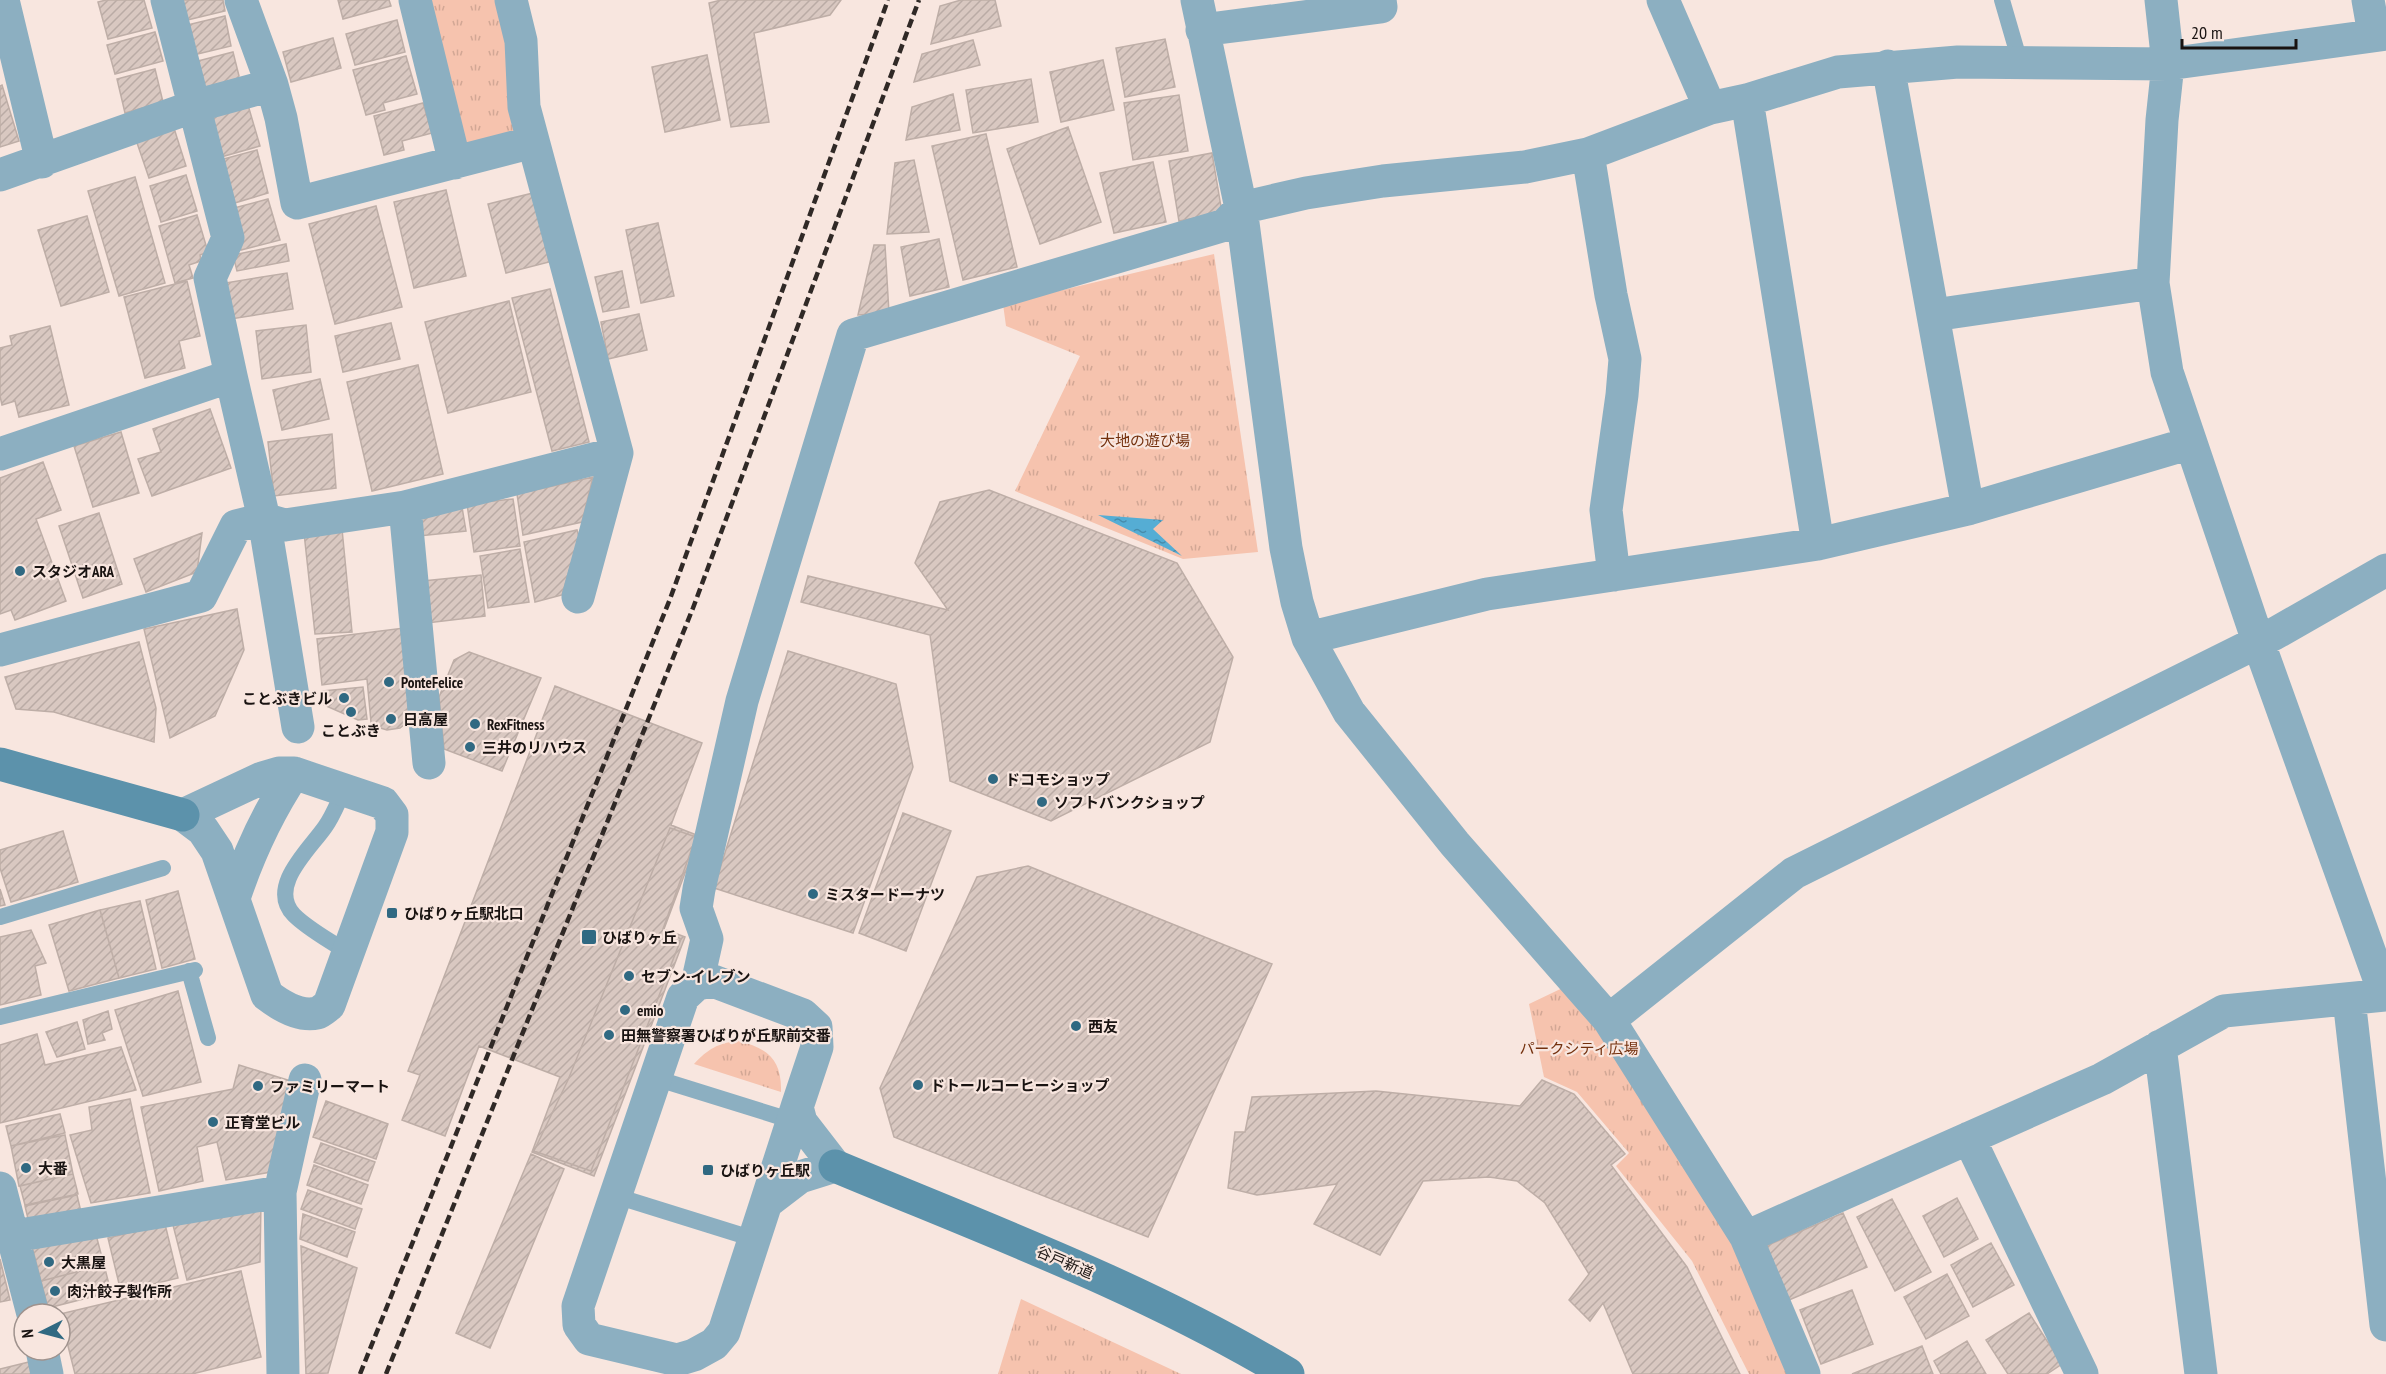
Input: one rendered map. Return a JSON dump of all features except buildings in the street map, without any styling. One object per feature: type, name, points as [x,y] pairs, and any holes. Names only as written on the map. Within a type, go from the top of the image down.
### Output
[{"type":"main road","points":[[0,764],[183,815]]},
{"type":"main road","name":"谷戸新道","points":[[835,1166],[1108,1280],[1240,1345],[1288,1374]]},
{"type":"street","points":[[3,0],[9,73],[42,162]]},
{"type":"street","points":[[167,0],[228,238],[210,278],[264,519],[298,727]]},
{"type":"street","points":[[241,0],[272,85],[281,118],[297,203],[533,142]]},
{"type":"street","points":[[415,0],[456,163]]},
{"type":"street","points":[[511,0],[521,41],[524,107],[618,453],[578,597]]},
{"type":"street","points":[[1380,0],[1381,7],[1199,15],[1241,208],[1286,548],[1297,602],[1308,638],[1349,712],[1455,844],[1609,1020],[1746,1237],[1804,1374]]},
{"type":"street","points":[[1663,0],[1710,108]]},
{"type":"street","points":[[1746,1237],[2102,1079],[2224,1011],[2386,995],[2258,641],[2167,372],[2153,284],[2162,120],[2168,64],[2161,0]]},
{"type":"street","points":[[697,984],[706,939],[696,908],[699,889],[742,701],[853,334],[1225,225],[1241,208],[1306,193],[1383,181],[1525,167],[1588,154],[1710,108],[1747,100],[1838,72],[1888,66],[1958,62],[2168,64],[2380,34],[2368,0]]},
{"type":"street","points":[[1888,66],[1968,509]]},
{"type":"street","points":[[0,176],[195,106],[272,85]]},
{"type":"street","points":[[1747,100],[1818,544]]},
{"type":"street","points":[[1588,154],[1624,359],[1622,396],[1606,510],[1614,575]]},
{"type":"street","points":[[1934,315],[2153,284]]},
{"type":"street","points":[[0,454],[231,376]]},
{"type":"street","points":[[1308,638],[1487,594],[1818,544],[1968,509],[2191,443]]},
{"type":"street","points":[[0,650],[201,596],[236,526],[264,519],[285,525],[405,507],[618,453]]},
{"type":"street","points":[[405,507],[429,763]]},
{"type":"street","points":[[1609,1020],[1794,873],[2274,634],[2386,570]]},
{"type":"street","points":[[279,773],[294,773],[383,802],[393,815],[392,832],[329,1005],[318,1013],[308,1013],[281,1006],[267,995],[217,851],[203,830],[183,815],[262,778],[279,773]]},
{"type":"street","points":[[234,898],[252,848],[276,799],[294,773]]},
{"type":"street","points":[[710,1374],[724,1332],[795,1114],[816,1047],[816,1027],[803,1015],[713,981],[697,984],[683,997],[578,1306],[579,1325],[589,1339],[682,1367],[694,1355],[714,1344],[724,1332]]},
{"type":"street","points":[[2349,999],[2386,1325]]},
{"type":"street","points":[[2160,1046],[2201,1374]]},
{"type":"street","points":[[284,1374],[280,1192],[305,1080]]},
{"type":"street","points":[[766,1203],[800,1177],[835,1166],[795,1114]]},
{"type":"street","points":[[1969,1138],[2082,1374]]},
{"type":"street","points":[[0,1188],[30,1302]]},
{"type":"street","points":[[14,1236],[280,1192]]},
{"type":"lane","points":[[2002,0],[2020,62]]},
{"type":"lane","points":[[344,790],[327,825],[293,869],[285,888],[287,905],[295,916],[348,953]]},
{"type":"lane","points":[[0,917],[163,868]]},
{"type":"lane","points":[[0,1017],[192,971],[208,1038]]},
{"type":"lane","points":[[655,1078],[795,1114]]},
{"type":"lane","points":[[616,1196],[754,1239]]},
{"type":"green space","points":[[419,0],[505,0],[528,139],[459,157]]},
{"type":"green space","name":"大地の遊び場","points":[[1214,254],[1258,552],[1183,559],[1015,491],[1080,356],[1006,326],[1003,304]]},
{"type":"green space","name":"パークシティ広場","points":[[1575,982],[1609,1020],[1804,1374],[1749,1374],[1692,1261],[1616,1166],[1629,1153],[1577,1092],[1544,1077],[1529,1004]]},
{"type":"green space","points":[[738,1041],[758,1047],[771,1057],[779,1072],[781,1092],[694,1064],[714,1048]]},
{"type":"green space","points":[[1021,1299],[1181,1374],[998,1374]]},
{"type":"water","points":[[1098,515],[1163,520],[1153,529],[1182,556]]},
{"type":"railway","points":[[360,1374],[670,599],[888,0]]},
{"type":"railway","points":[[386,1374],[693,608],[919,0]]},
{"type":"place","name":"スタジオARA","points":[[20,571]]},
{"type":"place","name":"PonteFelice","points":[[389,682]]},
{"type":"place","name":"ことぶきビル","points":[[344,698]]},
{"type":"place","name":"ことぶき","points":[[351,712]]},
{"type":"place","name":"日高屋","points":[[391,719]]},
{"type":"place","name":"RexFitness","points":[[475,724]]},
{"type":"place","name":"三井のリハウス","points":[[470,747]]},
{"type":"place","name":"ドコモショップ","points":[[993,779]]},
{"type":"place","name":"ソフトバンクショップ","points":[[1042,802]]},
{"type":"place","name":"ミスタードーナツ","points":[[813,894]]},
{"type":"place","name":"ひばりヶ丘駅北口","points":[[392,913]]},
{"type":"place","name":"ひばりヶ丘","points":[[589,937]]},
{"type":"place","name":"セブン-イレブン","points":[[629,976]]},
{"type":"place","name":"emio","points":[[625,1010]]},
{"type":"place","name":"西友","points":[[1076,1026]]},
{"type":"place","name":"田無警察署ひばりが丘駅前交番","points":[[609,1035]]},
{"type":"place","name":"ドトールコーヒーショップ","points":[[918,1085]]},
{"type":"place","name":"ファミリーマート","points":[[258,1086]]},
{"type":"place","name":"正育堂ビル","points":[[213,1122]]},
{"type":"place","name":"大番","points":[[26,1168]]},
{"type":"place","name":"ひばりヶ丘駅","points":[[708,1170]]},
{"type":"place","name":"大黒屋","points":[[49,1262]]},
{"type":"place","name":"肉汁餃子製作所","points":[[55,1291]]}]
